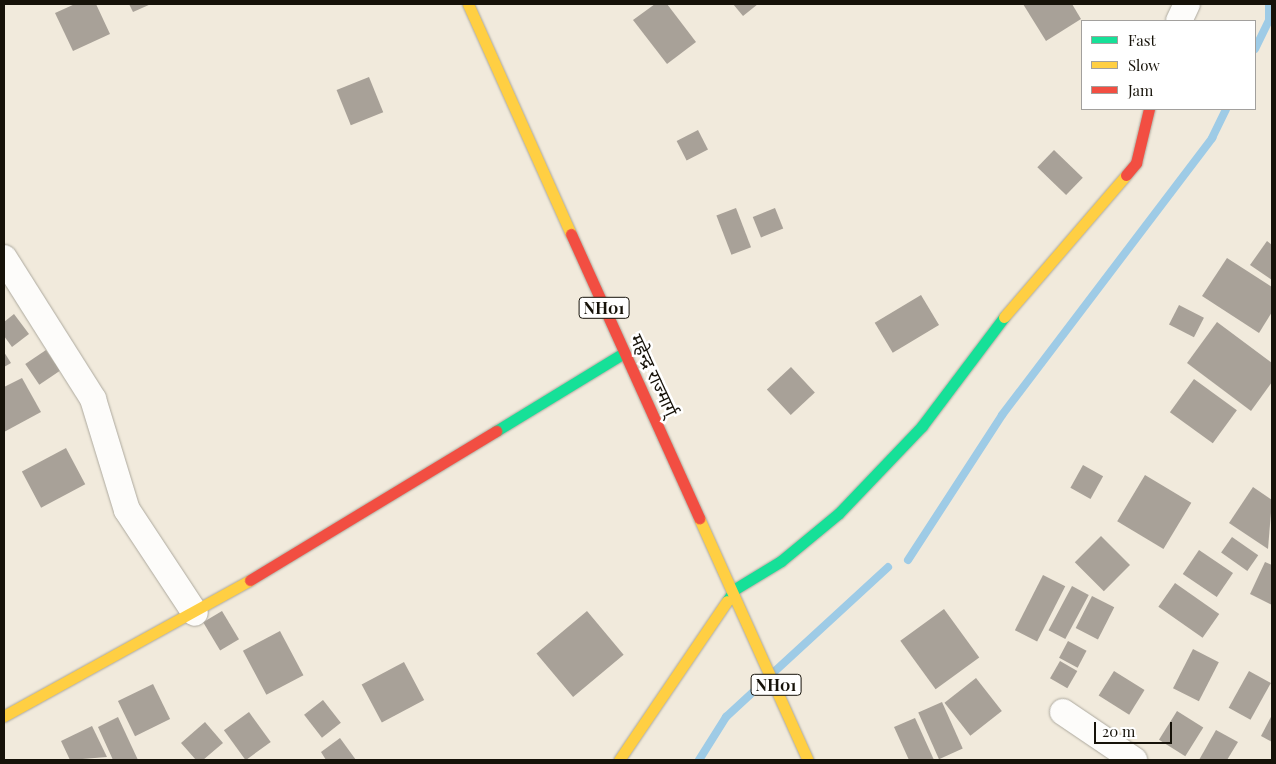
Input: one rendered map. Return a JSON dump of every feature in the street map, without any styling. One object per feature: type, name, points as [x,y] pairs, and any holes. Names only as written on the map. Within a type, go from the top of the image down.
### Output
[{"type":"main road","name":"महेन्द्र राज्मार्ग्","points":[[468,4],[624,353],[735,589],[808,760]]},
{"type":"main road","points":[[619,760],[735,589],[781,561],[839,513],[922,426],[1033,279],[1136,163],[1150,110]]},
{"type":"main road","points":[[4,716],[195,613],[624,353]]},
{"type":"street","points":[[1179,20],[1187,4]]},
{"type":"street","points":[[4,258],[93,399],[127,510],[195,613]]},
{"type":"street","points":[[1063,712],[1134,760]]},
{"type":"building","points":[[75,4],[96,4],[110,34],[73,51],[55,13]]},
{"type":"building","points":[[129,4],[151,4],[133,12]]},
{"type":"building","points":[[655,4],[667,4],[696,42],[667,64],[633,20]]},
{"type":"building","points":[[733,4],[758,4],[743,16]]},
{"type":"building","points":[[1023,4],[1072,4],[1081,19],[1046,41]]},
{"type":"building","points":[[369,77],[383,112],[351,125],[337,90]]},
{"type":"building","points":[[698,130],[708,150],[687,160],[677,141]]},
{"type":"building","points":[[1054,150],[1083,178],[1066,195],[1037,167]]},
{"type":"building","points":[[736,208],[751,247],[731,255],[716,216]]},
{"type":"building","points":[[775,208],[783,228],[761,237],[753,217]]},
{"type":"building","points":[[1267,241],[1272,245],[1272,280],[1250,265]]},
{"type":"building","points":[[1227,258],[1272,287],[1272,312],[1259,333],[1202,296]]},
{"type":"building","points":[[921,295],[939,325],[893,353],[875,323]]},
{"type":"building","points":[[1179,305],[1204,318],[1194,337],[1169,325]]},
{"type":"building","points":[[14,314],[29,334],[12,347],[4,336],[4,322]]},
{"type":"building","points":[[1217,322],[1272,363],[1272,382],[1251,411],[1187,363]]},
{"type":"building","points":[[46,350],[60,371],[39,385],[25,364]]},
{"type":"building","points":[[4,352],[11,363],[4,367]]},
{"type":"building","points":[[791,367],[815,393],[791,415],[767,390]]},
{"type":"building","points":[[22,378],[41,412],[4,432],[4,387]]},
{"type":"building","points":[[1194,379],[1237,410],[1213,443],[1170,412]]},
{"type":"building","points":[[66,448],[85,484],[41,508],[22,471]]},
{"type":"building","points":[[1083,465],[1103,476],[1091,499],[1070,488]]},
{"type":"building","points":[[1145,475],[1191,503],[1163,549],[1117,521]]},
{"type":"building","points":[[1253,487],[1272,500],[1268,549],[1229,523]]},
{"type":"building","points":[[1101,536],[1130,565],[1104,591],[1075,562]]},
{"type":"building","points":[[1232,537],[1258,555],[1247,571],[1221,553]]},
{"type":"building","points":[[1199,550],[1233,573],[1217,597],[1183,574]]},
{"type":"building","points":[[1265,562],[1272,565],[1272,605],[1250,594]]},
{"type":"building","points":[[1043,575],[1065,586],[1037,642],[1015,630]]},
{"type":"building","points":[[1175,583],[1219,614],[1203,638],[1158,607]]},
{"type":"building","points":[[1072,586],[1089,595],[1065,639],[1049,630]]},
{"type":"building","points":[[1092,596],[1114,607],[1098,639],[1076,628]]},
{"type":"building","points":[[944,609],[979,658],[936,689],[900,641]]},
{"type":"building","points":[[222,611],[239,639],[220,651],[203,622]]},
{"type":"building","points":[[587,611],[624,655],[573,697],[536,653]]},
{"type":"building","points":[[280,631],[303,675],[266,695],[243,651]]},
{"type":"building","points":[[1068,641],[1087,651],[1078,668],[1059,658]]},
{"type":"building","points":[[1193,649],[1219,662],[1199,701],[1173,688]]},
{"type":"building","points":[[1060,661],[1077,671],[1067,688],[1050,678]]},
{"type":"building","points":[[404,662],[424,700],[382,723],[362,685]]},
{"type":"building","points":[[1114,671],[1145,690],[1129,715],[1099,696]]},
{"type":"building","points":[[1249,671],[1271,683],[1251,720],[1229,708]]},
{"type":"building","points":[[976,678],[1002,711],[970,736],[944,703]]},
{"type":"building","points":[[153,684],[170,719],[135,736],[118,701]]},
{"type":"building","points":[[323,700],[341,723],[322,738],[304,715]]},
{"type":"building","points":[[942,702],[963,749],[939,759],[918,713]]},
{"type":"building","points":[[1177,711],[1203,727],[1185,756],[1159,740]]},
{"type":"building","points":[[249,712],[271,742],[246,760],[224,730]]},
{"type":"building","points":[[1272,715],[1272,742],[1261,736]]},
{"type":"building","points":[[118,717],[138,760],[113,760],[98,727]]},
{"type":"building","points":[[915,718],[934,760],[909,760],[894,727]]},
{"type":"building","points":[[205,722],[223,743],[203,760],[196,760],[181,743]]},
{"type":"building","points":[[92,726],[107,757],[70,760],[61,741]]},
{"type":"building","points":[[1216,730],[1238,742],[1227,760],[1199,760]]},
{"type":"building","points":[[340,738],[356,760],[326,760],[321,752]]},
{"type":"waterway","points":[[1256,47],[1269,20],[1269,4]]},
{"type":"waterway","points":[[908,560],[1002,415],[1212,138],[1226,110]]},
{"type":"waterway","points":[[774,672],[888,567]]},
{"type":"waterway","points":[[699,760],[726,717],[766,680]]},
{"type":"traffic: fast","points":[[727,601],[735,589],[781,561],[839,513],[922,426],[1004,317]]},
{"type":"traffic: fast","points":[[496,431],[624,353]]},
{"type":"traffic: slow","points":[[468,4],[571,234]]},
{"type":"traffic: slow","points":[[1004,317],[1126,175]]},
{"type":"traffic: slow","points":[[699,518],[808,760]]},
{"type":"traffic: slow","points":[[4,716],[250,580]]},
{"type":"traffic: slow","points":[[619,760],[727,601]]},
{"type":"traffic: jam","points":[[1126,175],[1136,163],[1149,110]]},
{"type":"traffic: jam","points":[[571,234],[699,518]]},
{"type":"traffic: jam","points":[[250,580],[496,431]]}]
